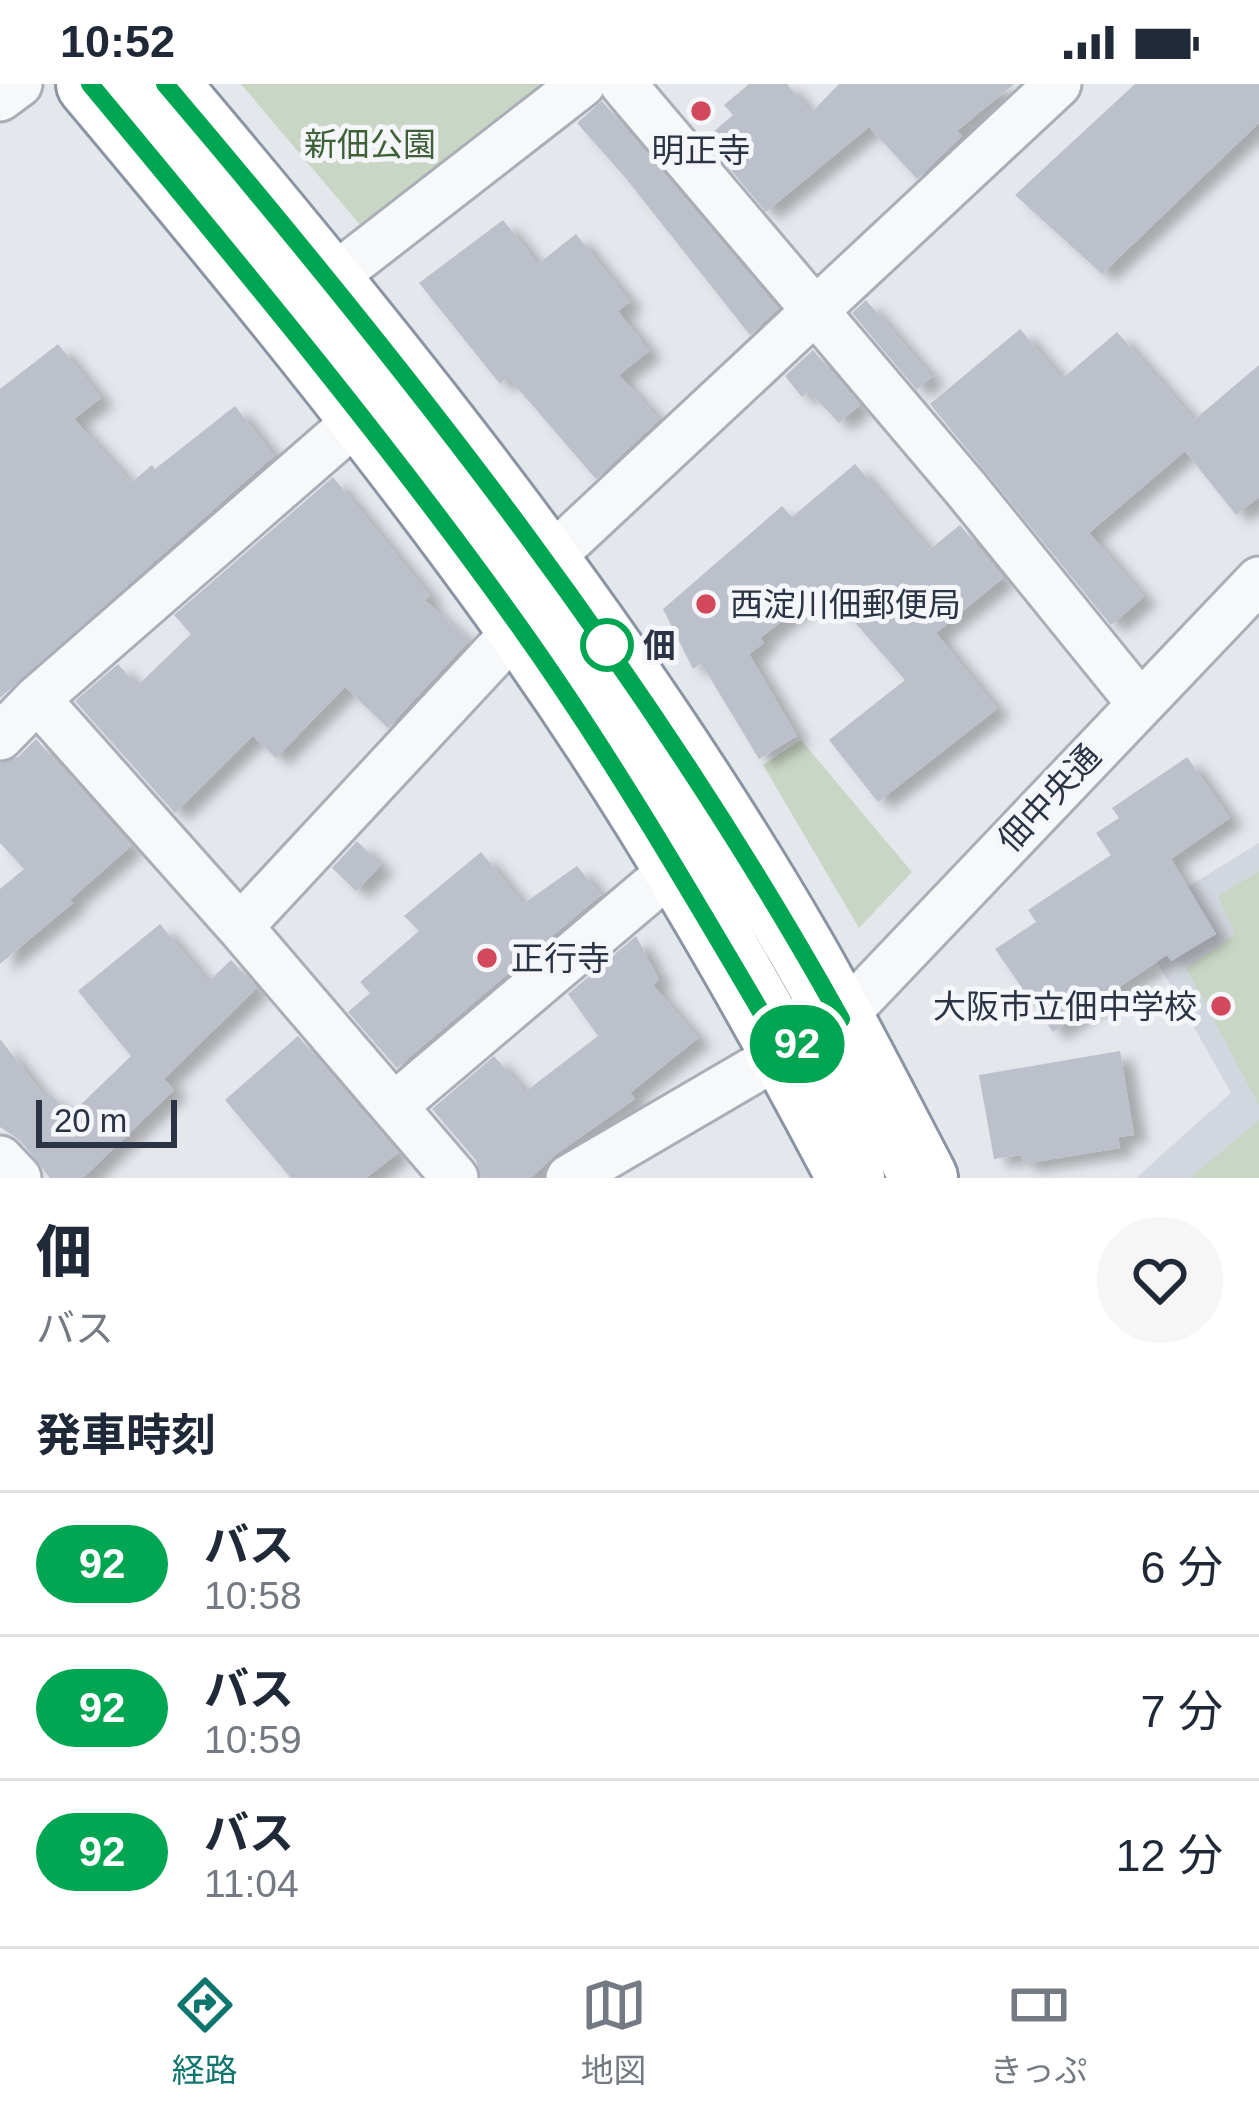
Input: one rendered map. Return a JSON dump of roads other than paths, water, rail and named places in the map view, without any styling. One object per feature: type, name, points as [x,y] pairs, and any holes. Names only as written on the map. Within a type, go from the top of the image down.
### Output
[{"type":"highway","points":[[90,84],[362,416],[520,627],[676,867],[784,1051],[851,1178]]},
{"type":"highway","points":[[165,84],[332,279],[547,561],[734,837],[841,1019],[924,1178]]},
{"type":"street","points":[[0,98],[19,84]]},
{"type":"street","points":[[332,279],[582,84]]},
{"type":"street","points":[[623,84],[967,490],[1139,703]]},
{"type":"street","points":[[547,561],[1058,84]]},
{"type":"street","points":[[362,416],[14,712],[240,926],[455,1178]]},
{"type":"street","name":"佃中央通","points":[[569,1178],[841,1019],[1259,580]]},
{"type":"street","points":[[240,926],[520,627]]},
{"type":"street","points":[[394,1106],[676,867]]},
{"type":"street","points":[[0,1159],[19,1178]]},
{"type":"place","name":"明正寺","points":[[701,111]]},
{"type":"place","name":"西淀川佃郵便局","points":[[706,604]]},
{"type":"place","name":"佃","points":[[607,645]]},
{"type":"place","name":"正行寺","points":[[487,958]]},
{"type":"place","name":"大阪市立佃中学校","points":[[1221,1006]]},
{"type":"park label","name":"新佃公園","points":[[370,144]]}]
